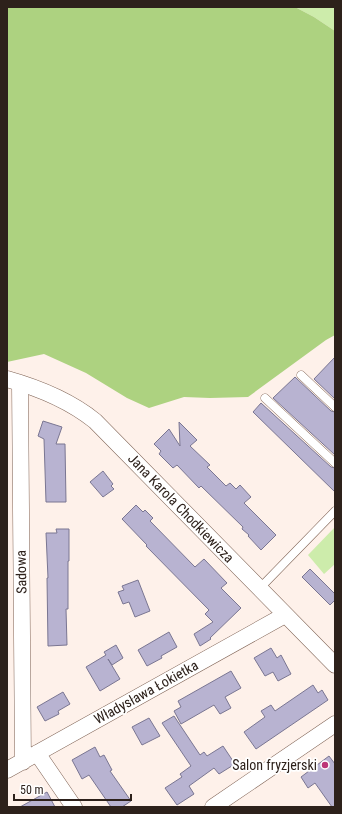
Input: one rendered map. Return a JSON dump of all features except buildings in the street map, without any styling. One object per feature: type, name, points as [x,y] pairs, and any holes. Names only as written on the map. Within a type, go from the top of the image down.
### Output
[{"type":"street","name":"Jana Karola Chodkiewicza","points":[[13,381],[42,390],[66,401],[96,421],[335,665]]},
{"type":"street","name":"Sadowa","points":[[13,381],[22,762]]},
{"type":"street","name":"Władysława Łokietka","points":[[7,770],[285,615]]},
{"type":"street","points":[[213,807],[335,724]]},
{"type":"street","points":[[37,753],[74,807]]},
{"type":"lane","points":[[301,376],[335,407]]},
{"type":"lane","points":[[265,398],[335,463]]},
{"type":"lane","points":[[260,588],[335,511]]},
{"type":"green space","points":[[7,7],[295,7],[314,17],[335,31],[335,335],[248,397],[184,397],[149,408],[127,398],[86,373],[44,354],[7,362]]},
{"type":"green space","points":[[295,7],[335,7],[335,31],[314,17]]},
{"type":"green space","points":[[335,527],[335,564],[324,574],[308,555]]},
{"type":"place","name":"Salon fryzjerski","points":[[325,765]]}]
